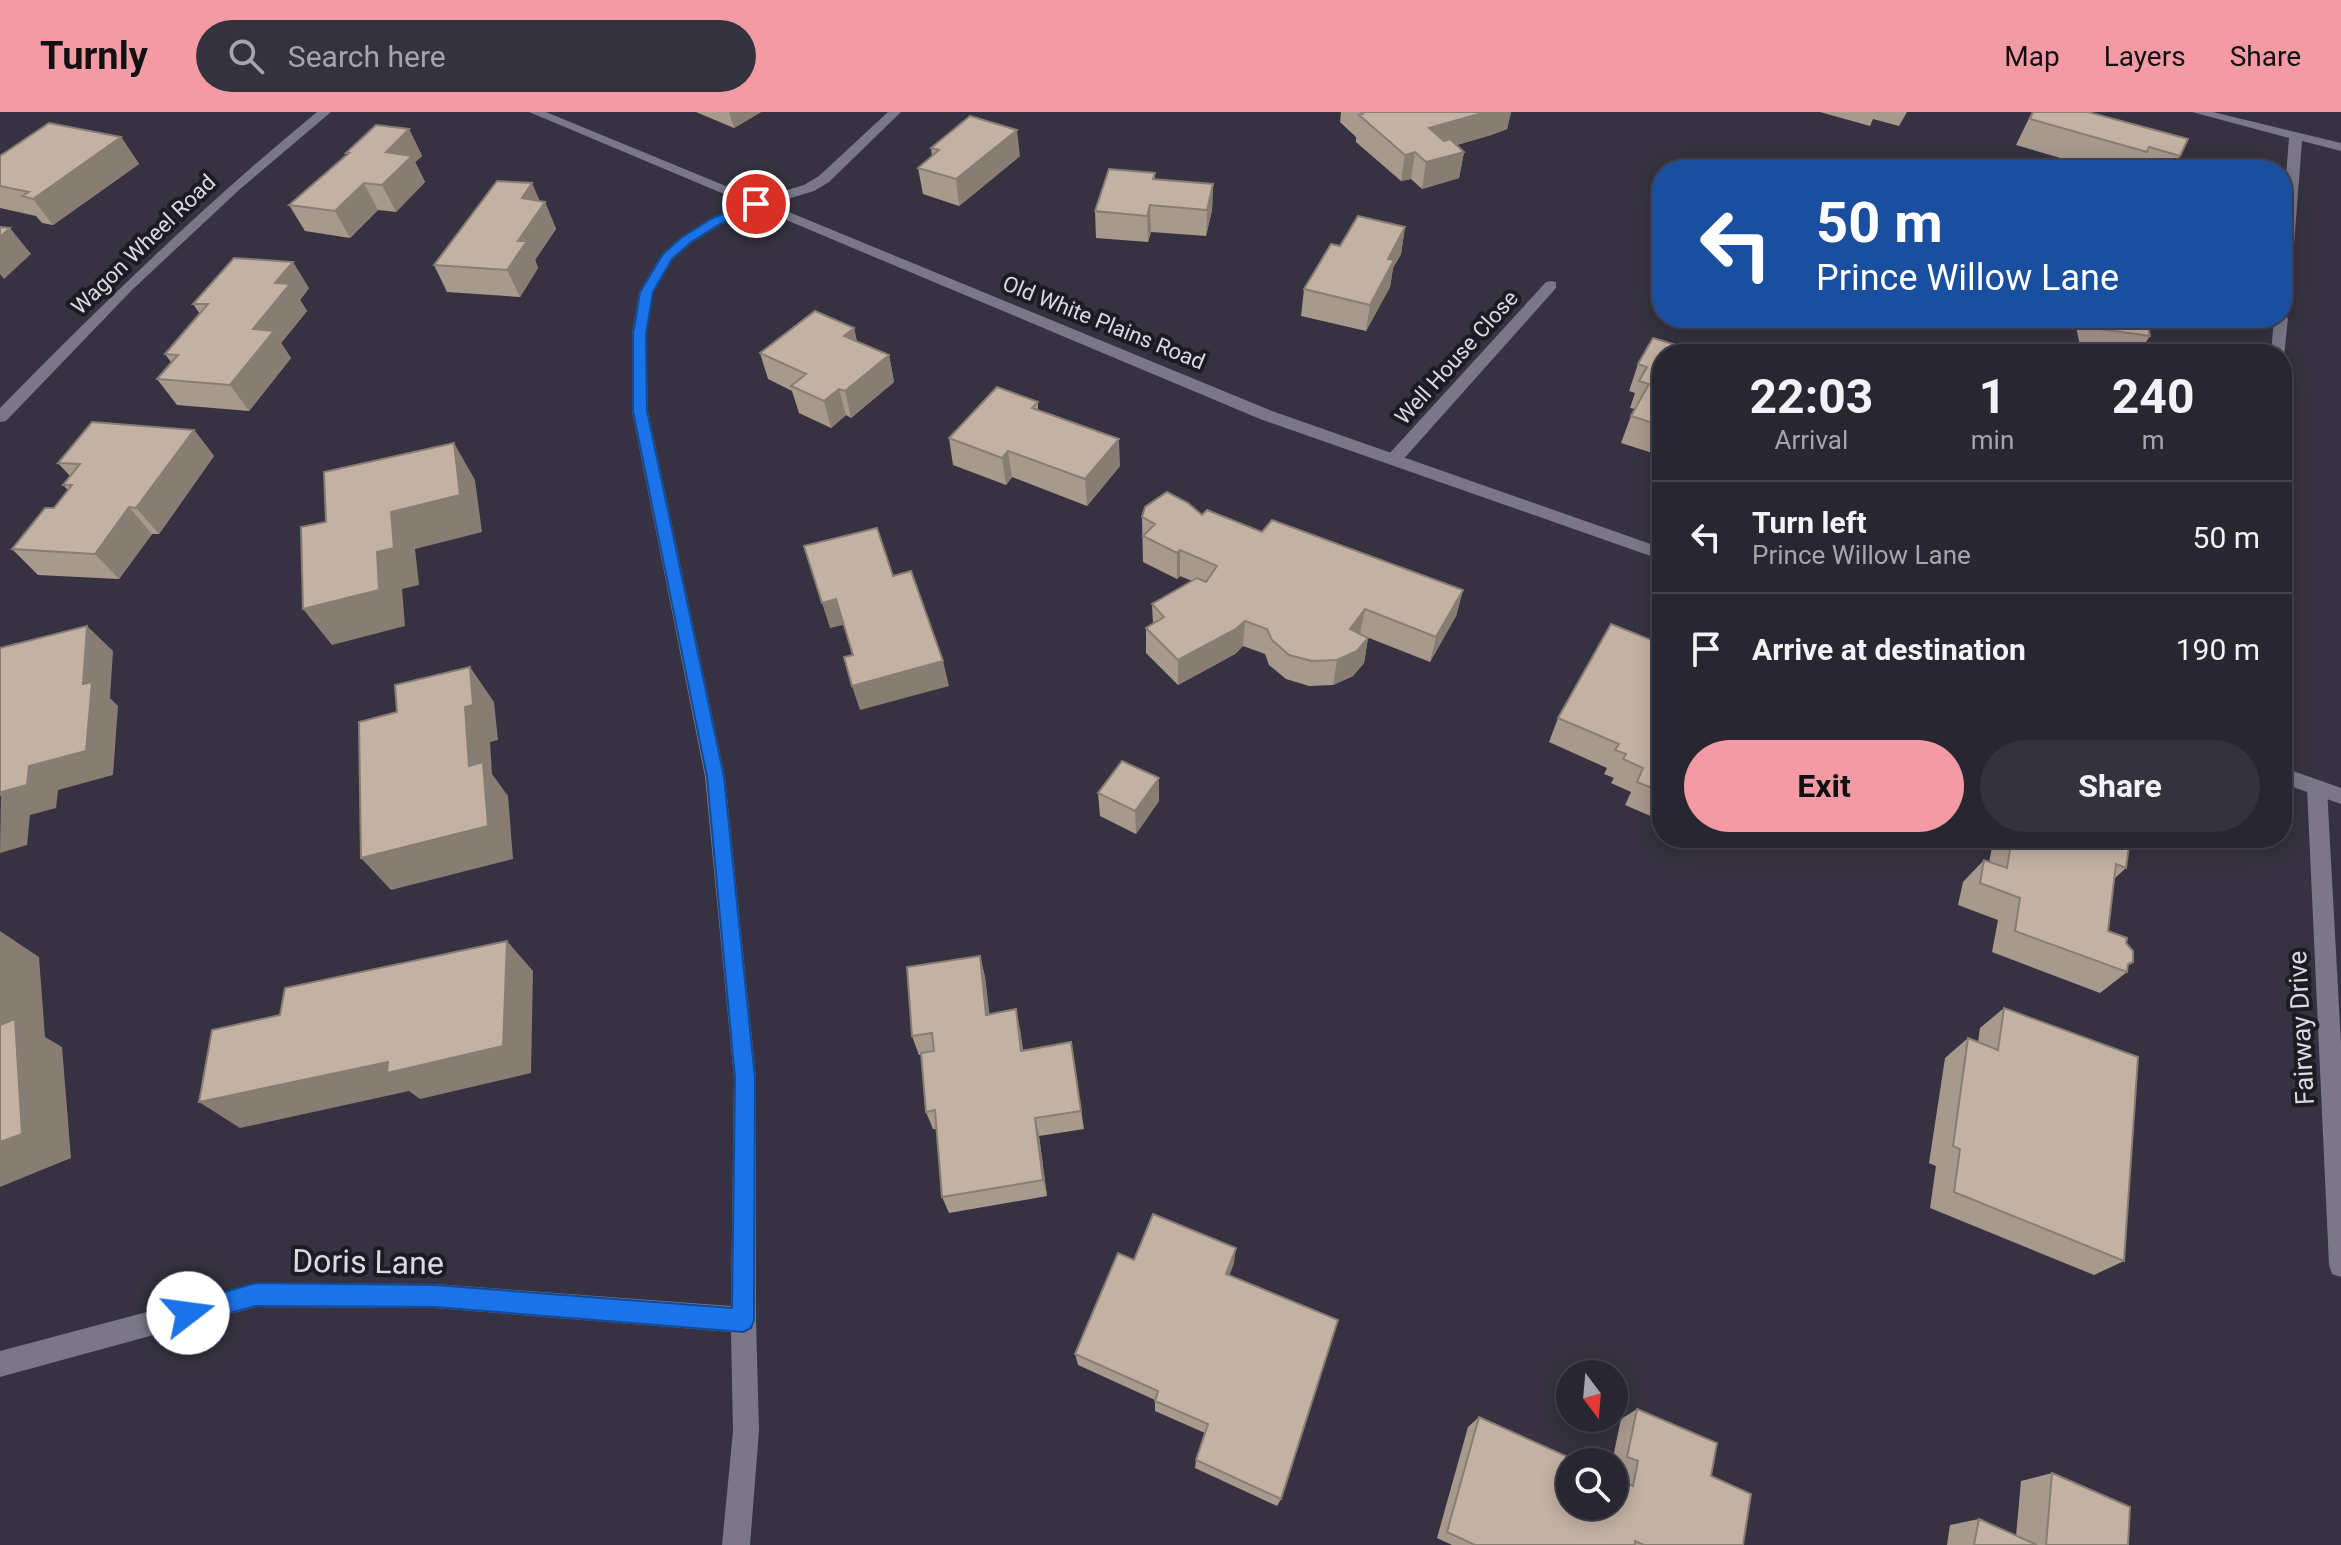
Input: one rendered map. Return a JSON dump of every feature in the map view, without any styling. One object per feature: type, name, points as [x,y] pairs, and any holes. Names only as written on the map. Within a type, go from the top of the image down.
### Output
[{"type":"street","name":"Wagon Wheel Road","points":[[0,417],[127,287],[234,187],[325,112]]},
{"type":"street","name":"Old White Plains Road","points":[[535,112],[1266,415],[1652,550]]},
{"type":"street","points":[[736,1545],[746,1431],[743,1320],[745,1078],[715,777],[640,411],[639,334],[646,292],[667,257],[685,241],[715,222],[756,204],[809,188],[824,179],[895,112]]},
{"type":"street","points":[[2198,112],[2341,147]]},
{"type":"street","points":[[2292,186],[2296,136]]},
{"type":"street","name":"Well House Close","points":[[1394,459],[1551,285]]},
{"type":"street","points":[[2292,779],[2341,796]]},
{"type":"street","name":"Fairway Drive","points":[[2317,788],[2341,1265]]},
{"type":"street","name":"Doris Lane","points":[[0,1364],[256,1295],[435,1296],[743,1320]]},
{"type":"building","points":[[1361,112],[1486,112],[1429,128],[1444,141],[1450,139],[1464,152],[1426,162],[1415,152],[1405,155],[1359,115],[1363,114]]},
{"type":"building","points":[[2033,112],[2088,112],[2188,139],[2180,156],[2149,147],[2147,152],[2030,119]]},
{"type":"building","points":[[970,116],[1017,130],[956,179],[918,168],[939,150],[931,148]]},
{"type":"building","points":[[49,123],[121,137],[33,199],[22,196],[29,192],[0,186],[0,156]]},
{"type":"building","points":[[376,125],[409,129],[386,152],[412,156],[382,185],[364,183],[335,211],[289,205],[349,153],[346,153]]},
{"type":"building","points":[[1109,169],[1155,173],[1153,179],[1213,184],[1207,210],[1150,205],[1147,216],[1095,211]]},
{"type":"building","points":[[497,181],[532,183],[522,198],[545,202],[518,241],[527,241],[507,270],[434,265]]},
{"type":"building","points":[[1358,216],[1405,227],[1388,259],[1394,260],[1370,305],[1304,289],[1331,244],[1340,246]]},
{"type":"building","points":[[0,227],[10,228],[0,237]]},
{"type":"building","points":[[234,258],[293,262],[275,283],[290,284],[253,329],[274,331],[230,385],[157,379],[178,355],[165,354],[208,304],[193,304]]},
{"type":"building","points":[[815,311],[854,328],[844,336],[889,355],[845,391],[839,389],[824,401],[791,386],[806,374],[760,353]]},
{"type":"building","points":[[2148,328],[2150,336],[2100,329]]},
{"type":"building","points":[[1653,338],[1673,344],[1652,344],[1652,423],[1631,416],[1649,384],[1639,381],[1647,367],[1638,364]]},
{"type":"building","points":[[997,387],[1038,402],[1032,408],[1119,439],[1085,479],[1008,451],[1002,458],[949,438]]},
{"type":"building","points":[[92,422],[194,430],[136,508],[129,507],[95,554],[12,549],[45,508],[54,508],[72,485],[63,485],[80,464],[58,463]]},
{"type":"building","points":[[454,443],[460,495],[391,512],[394,548],[377,552],[379,590],[303,609],[301,527],[326,522],[324,472]]},
{"type":"building","points":[[1167,492],[1202,515],[1207,510],[1262,532],[1272,520],[1463,590],[1436,637],[1365,609],[1350,629],[1368,638],[1357,651],[1337,660],[1312,661],[1289,655],[1272,640],[1267,629],[1245,621],[1178,660],[1146,628],[1164,617],[1152,604],[1197,578],[1206,582],[1217,566],[1180,550],[1177,553],[1143,536],[1155,524],[1142,517],[1145,507]]},
{"type":"building","points":[[877,528],[893,576],[911,571],[943,661],[852,686],[844,657],[853,655],[836,599],[822,603],[804,546]]},
{"type":"building","points":[[1611,624],[1651,640],[1652,638],[1652,788],[1637,782],[1643,768],[1623,759],[1626,754],[1615,750],[1619,744],[1558,718]]},
{"type":"building","points":[[87,626],[83,684],[92,682],[86,751],[29,766],[27,785],[1,792],[0,796],[0,648]]},
{"type":"building","points":[[470,667],[473,705],[465,707],[469,766],[483,762],[488,826],[361,858],[359,722],[397,712],[395,685]]},
{"type":"building","points":[[1122,761],[1159,778],[1135,811],[1098,793]]},
{"type":"building","points":[[2010,848],[2129,848],[2126,868],[2116,864],[2108,931],[2127,938],[2126,943],[2133,951],[2133,962],[2128,964],[2127,972],[2015,931],[2020,898],[1980,883],[1984,860],[2007,868]]},
{"type":"building","points":[[507,941],[503,1046],[387,1073],[388,1062],[199,1102],[212,1030],[280,1015],[285,988]]},
{"type":"building","points":[[980,956],[986,1015],[1016,1009],[1021,1051],[1071,1042],[1081,1111],[1035,1118],[1043,1180],[942,1197],[935,1110],[926,1112],[921,1053],[934,1051],[932,1033],[912,1036],[907,967]]},
{"type":"building","points":[[2004,1008],[2138,1057],[2124,1261],[1954,1192],[1960,1149],[1953,1146],[1968,1038],[1998,1050]]},
{"type":"building","points":[[15,1019],[22,1134],[0,1142],[0,1025]]},
{"type":"building","points":[[1153,1214],[1236,1248],[1226,1274],[1338,1320],[1281,1499],[1196,1460],[1208,1424],[1155,1401],[1158,1391],[1075,1354],[1118,1253],[1134,1260]]},
{"type":"building","points":[[1637,1409],[1717,1443],[1711,1476],[1751,1494],[1743,1545],[1644,1545],[1635,1541],[1635,1545],[1475,1545],[1447,1532],[1479,1417],[1556,1452],[1556,1520],[1628,1520],[1628,1484],[1633,1486],[1638,1461],[1628,1457]]},
{"type":"building","points":[[2052,1473],[2130,1507],[2128,1545],[2046,1545]]},
{"type":"building","points":[[1979,1519],[2037,1545],[1974,1545]]},
{"type":"route","points":[[188,1313],[256,1295],[435,1296],[743,1320],[745,1078],[715,777],[640,411],[639,334],[646,292],[667,257],[715,222],[756,204]]}]
